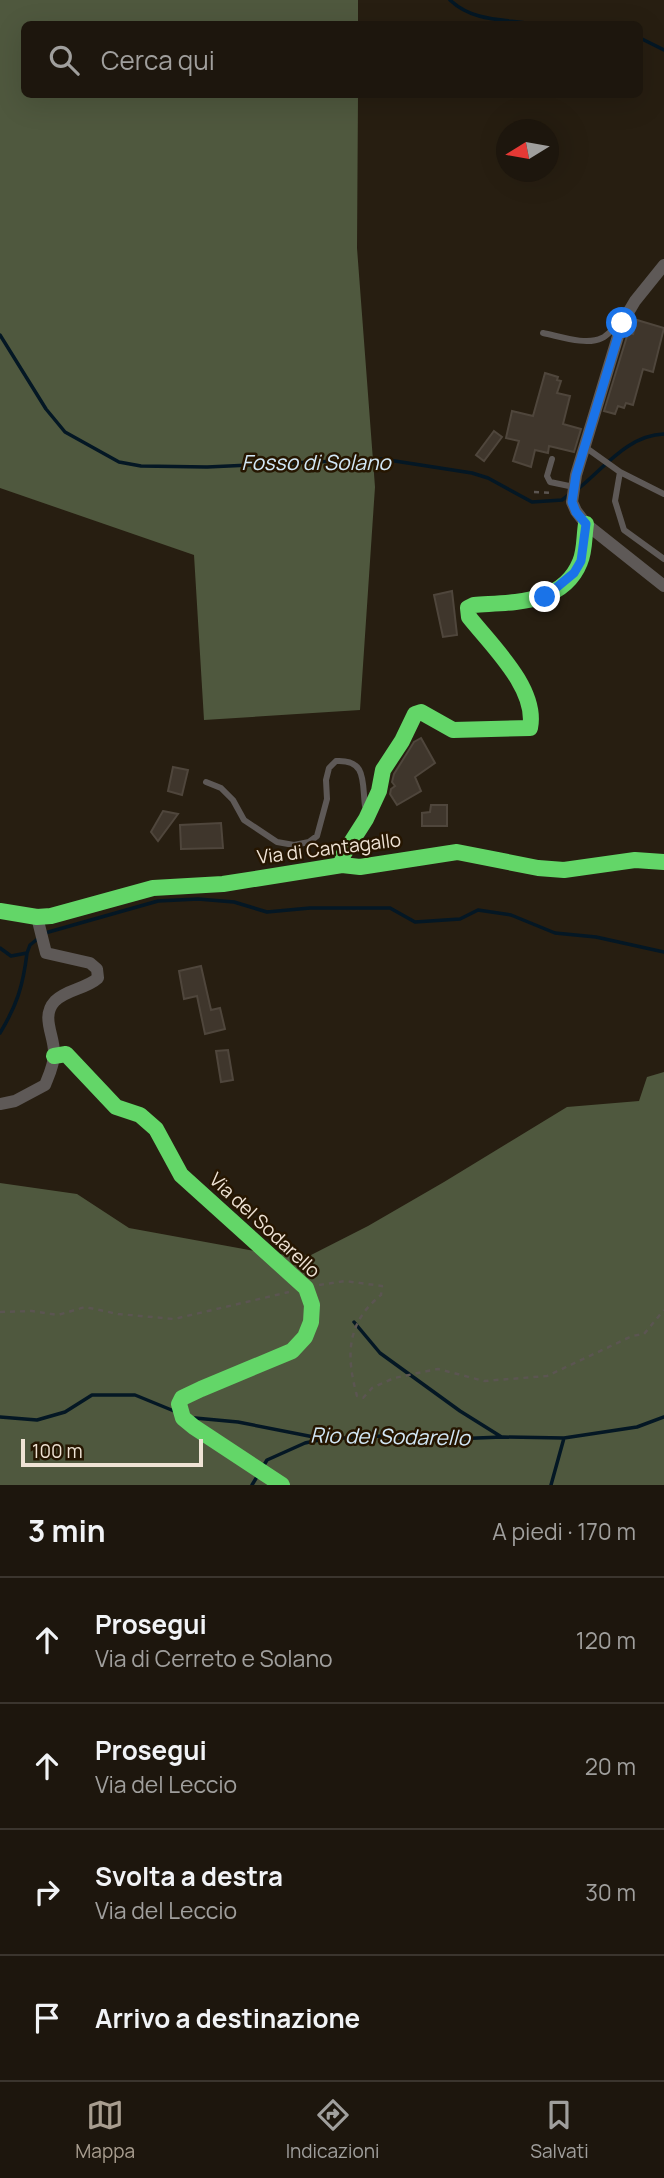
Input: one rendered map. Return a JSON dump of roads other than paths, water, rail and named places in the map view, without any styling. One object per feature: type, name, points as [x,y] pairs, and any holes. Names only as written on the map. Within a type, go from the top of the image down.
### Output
[{"type":"street","points":[[664,265],[635,301],[622,323],[585,447],[572,502],[586,524],[664,586]]},
{"type":"street","points":[[342,865],[344,855],[379,791],[383,770],[402,741],[415,714],[421,712],[453,730],[530,728],[533,714],[521,682],[469,617],[468,608],[474,605],[538,599],[558,589],[574,573],[581,561],[586,524]]},
{"type":"street","name":"Via di Cantagallo","points":[[0,911],[39,923],[51,915],[153,888],[223,884],[342,865],[360,867],[457,852],[538,868],[564,870],[635,860],[664,862]]},
{"type":"street","points":[[0,1104],[15,1101],[45,1086],[54,1056],[47,1017],[50,1006],[72,990],[92,984],[98,978],[97,969],[90,963],[46,953],[39,923]]},
{"type":"street","name":"Via del Sodarello","points":[[54,1056],[66,1054],[116,1107],[140,1115],[156,1129],[181,1175],[306,1288],[313,1301],[314,1315],[306,1336],[291,1353],[226,1377],[182,1398],[178,1404],[183,1418],[194,1427],[282,1485]]},
{"type":"lane","points":[[543,333],[592,341],[604,338],[613,327],[622,323]]},
{"type":"lane","points":[[585,447],[620,472],[664,494]]},
{"type":"lane","points":[[552,459],[547,476],[550,482],[574,487]]},
{"type":"lane","points":[[620,472],[615,501],[624,530],[664,559]]},
{"type":"lane","points":[[206,782],[221,788],[233,800],[244,820],[277,842],[294,845],[309,842],[317,836],[327,799],[328,768],[335,761],[346,760],[355,763],[360,770],[366,819]]},
{"type":"waterway","points":[[450,0],[479,16],[508,21]]},
{"type":"waterway","points":[[643,40],[664,50]]},
{"type":"waterway","name":"Fosso di Solano","points":[[0,335],[46,409],[65,432],[119,462],[141,466],[207,467],[382,459],[472,473],[488,478],[532,502],[562,500],[570,494]]},
{"type":"waterway","name":"Fosso di Solano","points":[[579,488],[628,446],[639,440],[664,434]]},
{"type":"waterway","points":[[0,948],[11,956],[27,953],[30,945],[45,933],[158,901],[198,899],[234,902],[267,912],[310,908],[390,908],[415,922],[460,919],[478,910],[511,915],[555,933],[596,937],[664,952]]},
{"type":"waterway","points":[[0,1033],[18,995],[27,953]]},
{"type":"waterway","points":[[354,1322],[380,1353],[460,1411],[500,1436]]},
{"type":"waterway","name":"Rio del Sodarello","points":[[0,1417],[37,1420],[65,1412],[92,1395],[135,1395],[174,1411]]},
{"type":"waterway","name":"Rio del Sodarello","points":[[195,1418],[238,1422],[324,1439],[382,1436],[427,1440],[564,1438],[637,1427],[664,1417]]},
{"type":"waterway","points":[[551,1485],[564,1438]]},
{"type":"waterway","points":[[264,1465],[267,1460],[305,1443],[319,1440]]},
{"type":"waterway","points":[[252,1485],[258,1475]]}]
